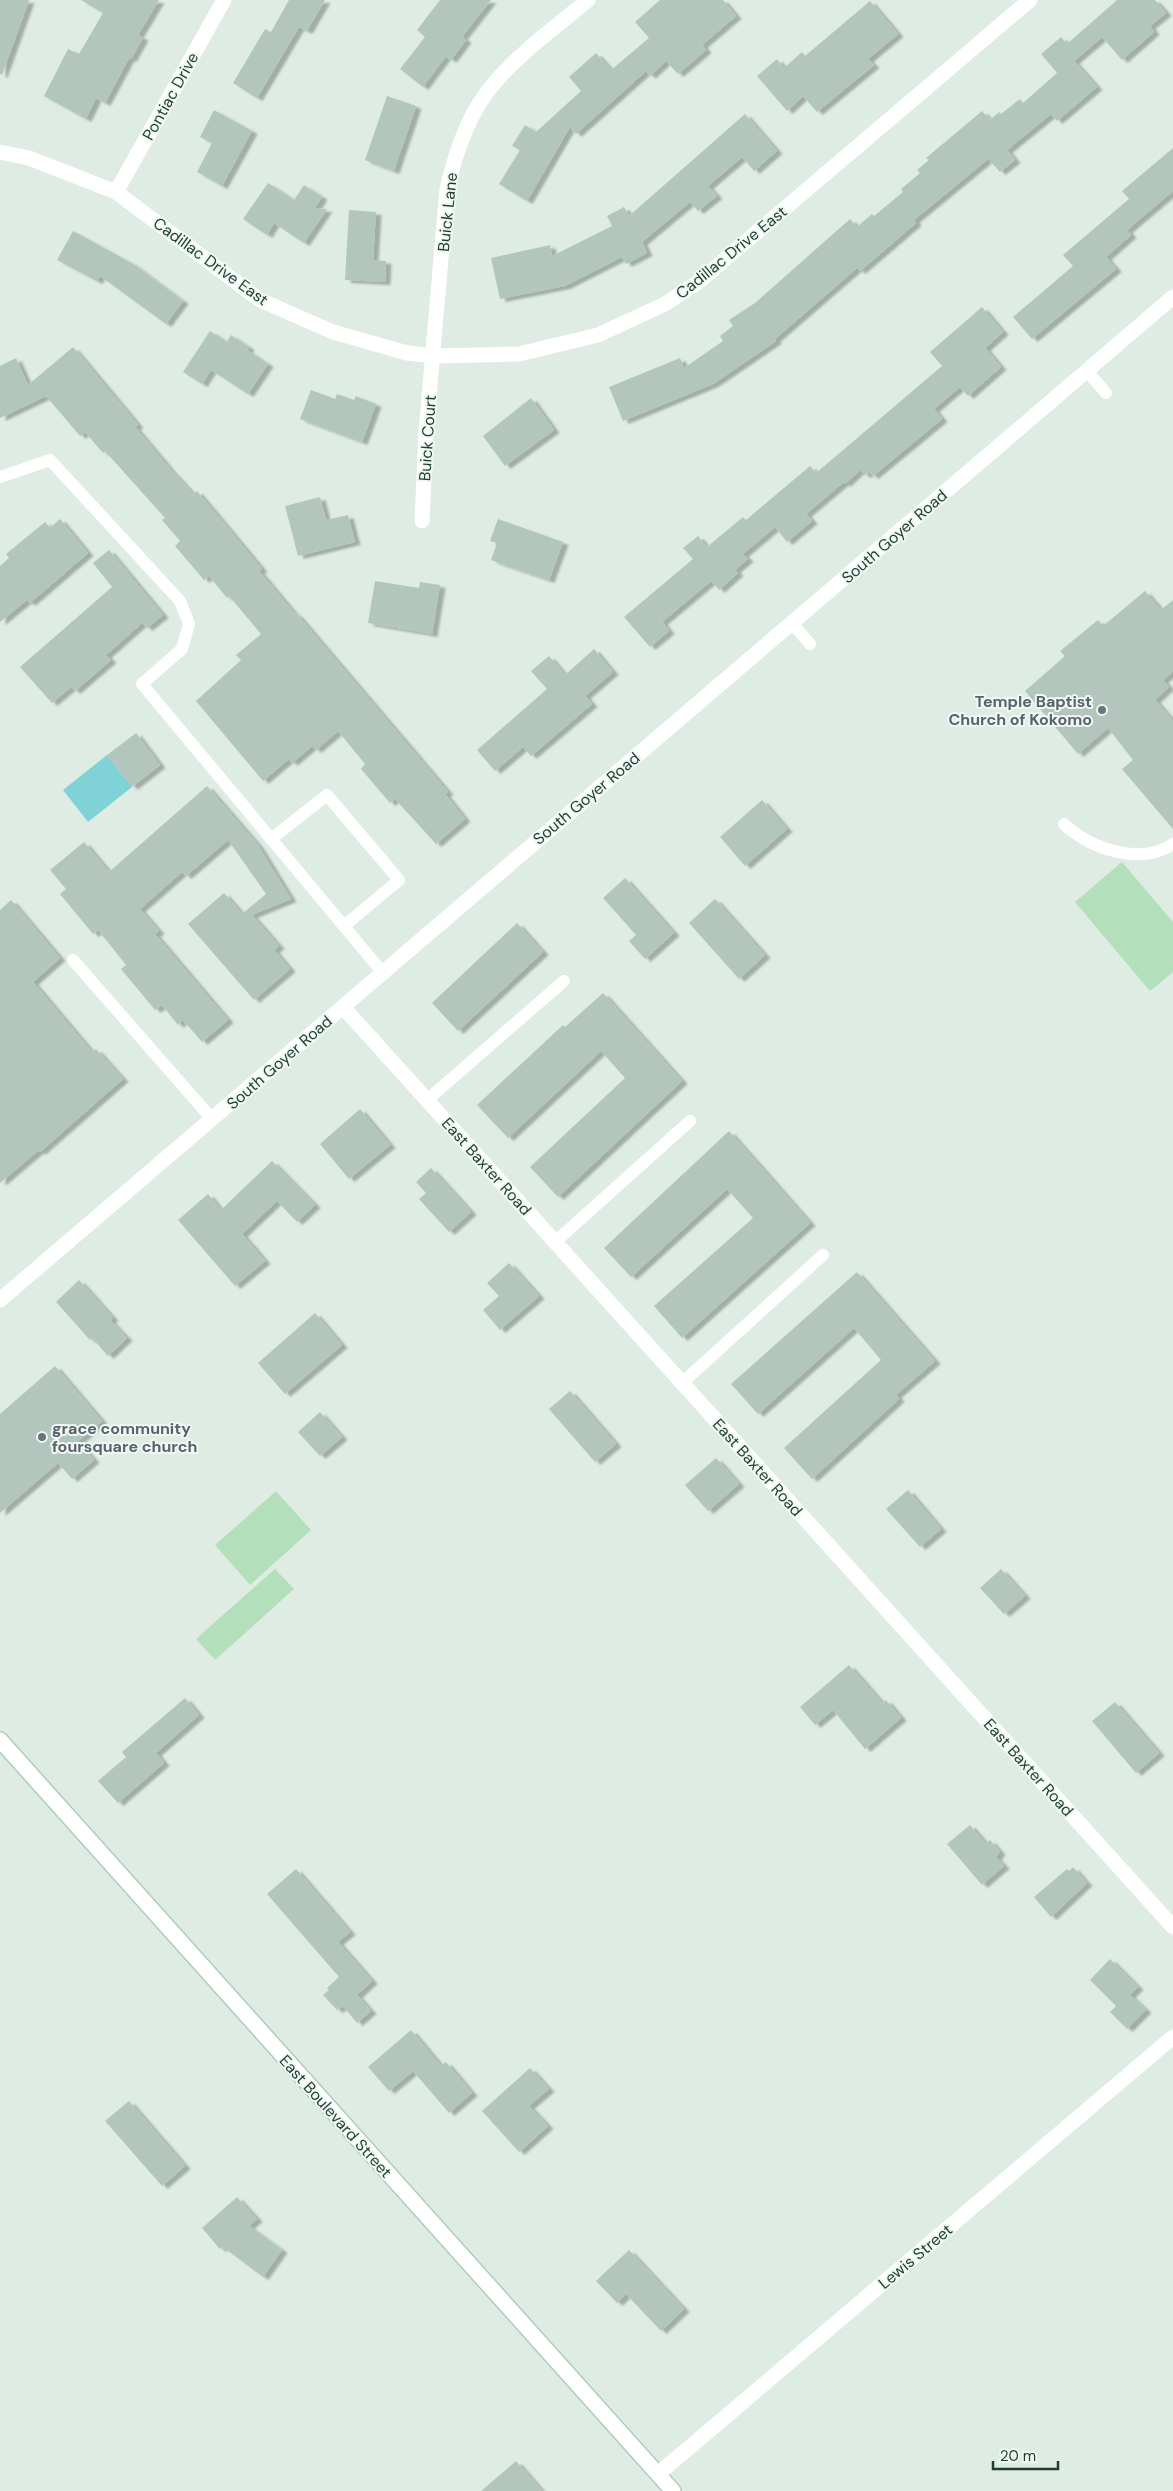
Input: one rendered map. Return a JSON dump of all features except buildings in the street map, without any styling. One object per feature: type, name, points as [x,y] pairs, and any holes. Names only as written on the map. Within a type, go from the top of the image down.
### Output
[{"type":"street","name":"Pontiac Drive","points":[[116,192],[224,0]]},
{"type":"street","name":"Buick Lane","points":[[434,356],[447,189],[455,154],[476,110],[496,81],[588,0]]},
{"type":"street","name":"Cadillac Drive East","points":[[0,152],[29,158],[116,192],[260,300],[333,332],[407,353],[434,356],[519,354],[598,335],[665,304],[697,283],[1030,0]]},
{"type":"street","name":"South Goyer Road","points":[[0,1300],[1173,297]]},
{"type":"street","name":"Buick Court","points":[[422,521],[426,432],[434,356]]},
{"type":"street","name":"East Baxter Road","points":[[343,1007],[1173,1927]]},
{"type":"street","name":"East Boulevard Street","points":[[0,1740],[673,2491]]},
{"type":"street","name":"Lewis Street","points":[[658,2474],[1173,2037]]},
{"type":"lane","points":[[1088,370],[1106,392]]},
{"type":"lane","points":[[0,477],[50,460],[180,600],[189,624],[182,649],[142,684],[383,972]]},
{"type":"lane","points":[[792,623],[810,644]]},
{"type":"lane","points":[[271,839],[327,795],[399,880],[344,926]]},
{"type":"lane","points":[[1064,824],[1108,849],[1139,855],[1161,852],[1173,844]]},
{"type":"lane","points":[[74,960],[212,1119]]},
{"type":"lane","points":[[427,1100],[564,981]]},
{"type":"lane","points":[[555,1242],[690,1121]]},
{"type":"lane","points":[[682,1383],[823,1254]]},
{"type":"green space","points":[[1122,862],[1173,922],[1173,972],[1150,991],[1075,902]]},
{"type":"green space","points":[[276,1491],[311,1530],[250,1585],[215,1545]]},
{"type":"green space","points":[[275,1569],[294,1589],[215,1660],[196,1639]]},
{"type":"water","points":[[107,755],[132,787],[88,822],[63,790]]},
{"type":"place","name":"Temple Baptist Church of Kokomo","points":[[1102,710]]},
{"type":"place","name":"grace community foursquare church","points":[[42,1437]]}]
